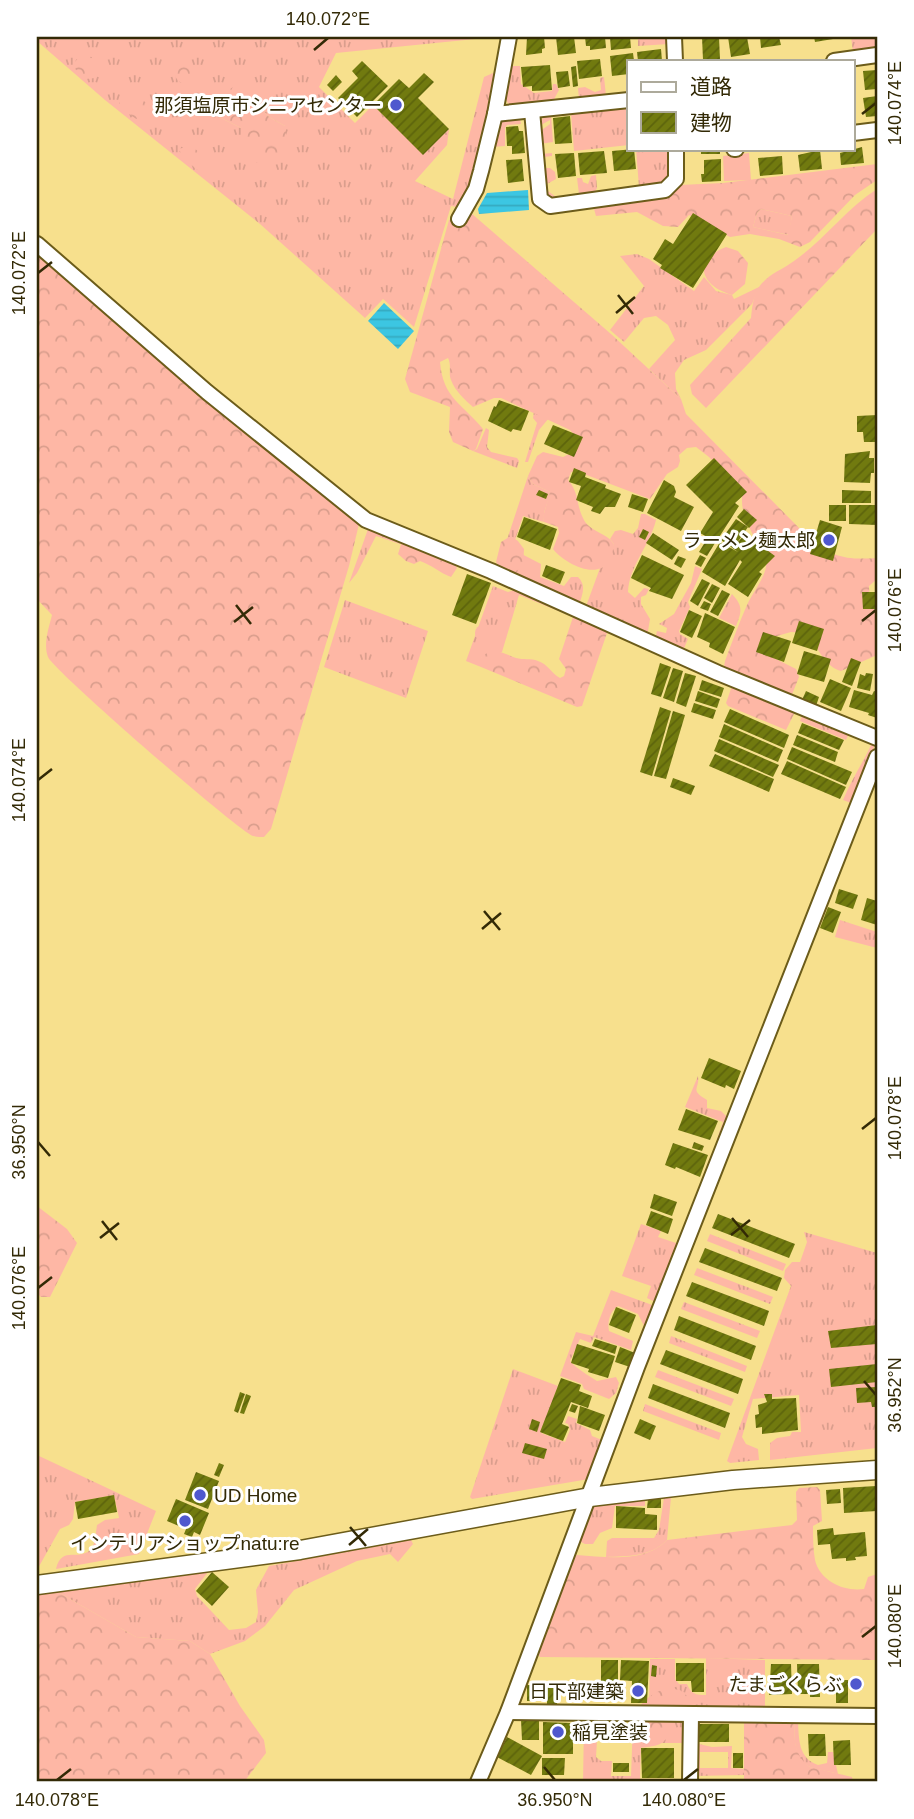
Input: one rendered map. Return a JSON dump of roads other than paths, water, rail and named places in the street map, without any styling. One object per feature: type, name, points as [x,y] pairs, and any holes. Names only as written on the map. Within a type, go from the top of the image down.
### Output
[{"type":"street","points":[[459,219],[476,189],[495,114],[509,37]]},
{"type":"street","points":[[674,37],[675,60]]},
{"type":"street","points":[[841,60],[877,55]]},
{"type":"street","points":[[495,114],[627,100]]},
{"type":"street","points":[[531,111],[540,199],[550,206],[665,190],[676,179],[676,150]]},
{"type":"street","points":[[855,133],[877,130]]},
{"type":"street","points":[[37,244],[207,392],[366,520],[492,571],[718,673],[877,738]]},
{"type":"street","points":[[478,1782],[508,1712],[637,1367],[877,757]]},
{"type":"street","points":[[37,1585],[300,1550],[590,1497],[733,1480],[877,1470]]},
{"type":"street","points":[[508,1712],[877,1716]]},
{"type":"street","points":[[690,1782],[691,1715]]},
{"type":"water","points":[[528,190],[529,210],[479,214],[478,209],[487,193]]},
{"type":"water","points":[[384,303],[414,331],[398,349],[368,321]]},
{"type":"place","name":"那須塩原市シニアセンター","points":[[396,105]]},
{"type":"place","name":"ラーメン麺太郎","points":[[829,540]]},
{"type":"place","name":"UD Home","points":[[200,1495]]},
{"type":"place","name":"インテリアショップnatu:re","points":[[185,1521]]},
{"type":"place","name":"たまごくらぶ","points":[[856,1684]]},
{"type":"place","name":"日下部建築","points":[[638,1691]]},
{"type":"place","name":"稲見塗装","points":[[558,1732]]}]
